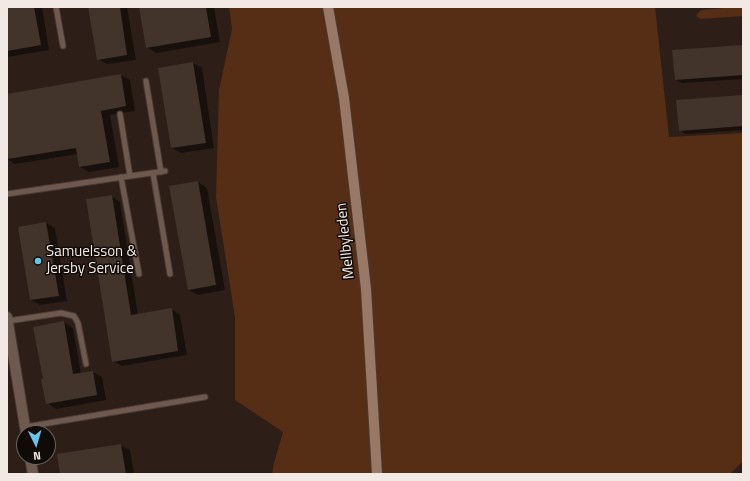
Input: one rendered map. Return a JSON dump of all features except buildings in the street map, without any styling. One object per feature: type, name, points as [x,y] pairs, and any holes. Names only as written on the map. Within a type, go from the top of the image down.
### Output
[{"type":"main road","name":"Mellbyleden","points":[[328,7],[344,98],[366,289],[378,474]]},
{"type":"street","points":[[7,317],[25,425]]},
{"type":"lane","points":[[56,7],[63,46]]},
{"type":"lane","points":[[7,194],[163,171],[146,81]]},
{"type":"lane","points":[[120,114],[130,176]]},
{"type":"lane","points":[[153,173],[170,274]]},
{"type":"lane","points":[[121,177],[138,274]]},
{"type":"lane","points":[[8,321],[61,313],[74,316],[78,324],[86,364]]},
{"type":"lane","points":[[53,425],[205,397]]},
{"type":"shaded area","points":[[229,7],[655,7],[669,137],[743,133],[743,461],[730,474],[272,474],[283,432],[235,400],[235,317],[216,197],[219,90],[232,29]]},
{"type":"shaded area","points":[[743,7],[743,16],[701,19],[697,17],[697,14],[701,10]]},
{"type":"place","name":"Samuelsson & Jersby Service","points":[[38,261]]}]
